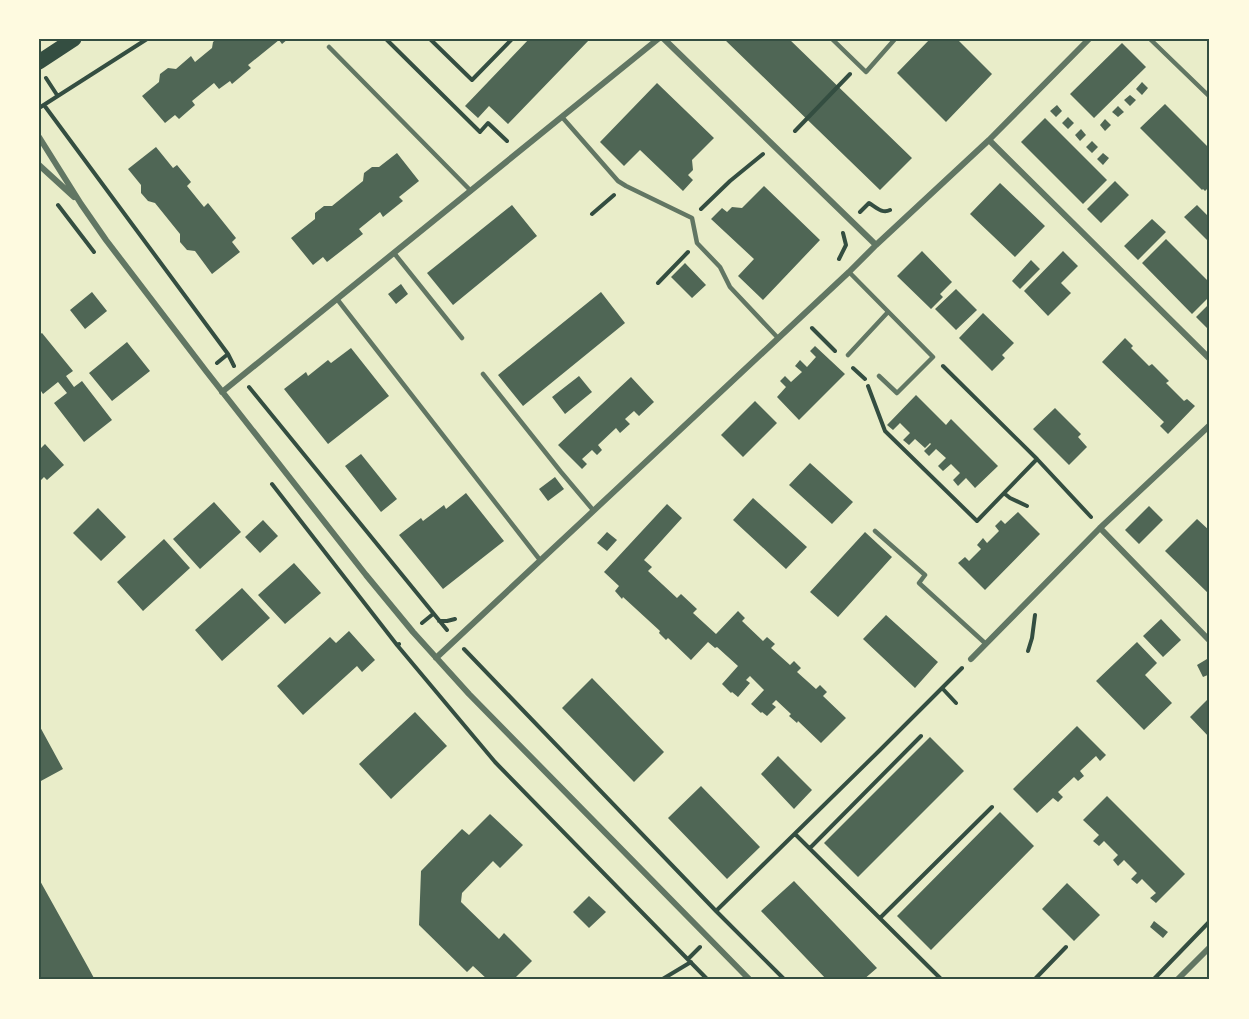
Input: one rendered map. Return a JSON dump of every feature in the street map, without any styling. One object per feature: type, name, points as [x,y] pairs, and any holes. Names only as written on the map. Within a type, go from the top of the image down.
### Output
[{"type":"main road","points":[[39,62],[74,39]]},
{"type":"street","points":[[222,392],[658,39]]},
{"type":"street","points":[[664,39],[876,245]]},
{"type":"street","points":[[436,658],[849,272],[988,140],[1089,39]]},
{"type":"street","points":[[39,137],[106,240],[222,392],[413,632],[476,701],[750,980]]},
{"type":"street","points":[[988,140],[1210,359]]},
{"type":"street","points":[[39,165],[81,204]]},
{"type":"street","points":[[971,659],[1100,528],[1210,424]]},
{"type":"street","points":[[1100,528],[1210,641]]},
{"type":"street","points":[[1177,980],[1210,947]]},
{"type":"lane","points":[[832,39],[866,72],[895,39]]},
{"type":"lane","points":[[1150,39],[1210,97]]},
{"type":"lane","points":[[329,47],[471,191]]},
{"type":"lane","points":[[562,117],[618,180],[692,218],[697,243],[720,267],[730,286],[778,338]]},
{"type":"lane","points":[[394,254],[462,338]]},
{"type":"lane","points":[[849,272],[933,357],[897,393],[879,376]]},
{"type":"lane","points":[[337,299],[540,560]]},
{"type":"lane","points":[[848,354],[888,312]]},
{"type":"lane","points":[[483,374],[593,510]]},
{"type":"lane","points":[[875,531],[926,575],[919,583],[986,644]]},
{"type":"path","points":[[39,108],[147,39]]},
{"type":"path","points":[[386,39],[480,132],[488,123],[507,141]]},
{"type":"path","points":[[430,39],[472,80],[512,39]]},
{"type":"path","points":[[795,131],[838,87]]},
{"type":"path","points":[[44,105],[228,354],[240,377],[433,614],[716,911],[785,980]]},
{"type":"path","points":[[692,218],[730,181],[763,154]]},
{"type":"path","points":[[592,214],[626,186]]},
{"type":"path","points":[[658,283],[697,243]]},
{"type":"path","points":[[812,328],[835,351]]},
{"type":"path","points":[[933,357],[1037,459],[1100,528]]},
{"type":"path","points":[[851,366],[866,380],[885,431],[976,521],[1037,459]]},
{"type":"path","points":[[1004,494],[1028,506]]},
{"type":"path","points":[[1028,651],[1035,621],[1035,594]]},
{"type":"path","points":[[433,614],[398,645],[495,762],[708,980]]},
{"type":"path","points":[[716,911],[971,659]]},
{"type":"path","points":[[942,688],[956,703]]},
{"type":"path","points":[[810,848],[921,736]]},
{"type":"path","points":[[880,918],[992,807]]},
{"type":"path","points":[[795,834],[942,980]]},
{"type":"path","points":[[1153,980],[1210,921]]},
{"type":"path","points":[[1034,980],[1066,947]]},
{"type":"path","points":[[661,980],[691,962]]},
{"type":"building","points":[[216,39],[288,39],[282,44],[279,40],[248,65],[251,68],[232,84],[230,81],[219,89],[214,83],[192,101],[195,105],[179,119],[175,115],[165,123],[142,96],[159,82],[160,74],[168,68],[176,69],[191,56],[195,62],[212,48]]},
{"type":"building","points":[[529,39],[590,39],[508,124],[489,106],[478,118],[465,106]]},
{"type":"building","points":[[724,39],[789,39],[912,158],[880,190]]},
{"type":"building","points":[[930,39],[957,39],[992,74],[946,122],[897,73]]},
{"type":"building","points":[[1122,43],[1146,67],[1094,118],[1070,94]]},
{"type":"building","points":[[1142,82],[1148,88],[1142,95],[1136,89]]},
{"type":"building","points":[[657,83],[714,138],[692,160],[693,170],[688,175],[693,180],[683,191],[640,150],[624,166],[600,142]]},
{"type":"building","points":[[1130,95],[1136,100],[1130,106],[1124,100]]},
{"type":"building","points":[[1165,104],[1210,149],[1210,186],[1205,191],[1140,128]]},
{"type":"building","points":[[1057,105],[1062,111],[1056,117],[1050,111]]},
{"type":"building","points":[[1118,106],[1124,112],[1118,117],[1112,112]]},
{"type":"building","points":[[1068,117],[1074,123],[1068,129],[1062,123]]},
{"type":"building","points":[[1045,118],[1107,180],[1083,204],[1021,142]]},
{"type":"building","points":[[1105,119],[1111,125],[1105,131],[1100,125]]},
{"type":"building","points":[[1081,129],[1086,135],[1080,141],[1075,135]]},
{"type":"building","points":[[1092,141],[1098,147],[1092,153],[1086,147]]},
{"type":"building","points":[[156,147],[173,168],[177,165],[191,182],[187,186],[204,207],[208,203],[236,238],[232,242],[240,252],[212,274],[195,251],[187,250],[180,242],[180,234],[155,203],[148,201],[141,193],[141,185],[128,169]]},
{"type":"building","points":[[397,153],[419,181],[399,197],[403,201],[383,217],[380,212],[359,229],[363,234],[327,262],[323,257],[313,265],[291,238],[315,219],[315,213],[324,206],[332,206],[363,181],[364,173],[372,167],[379,167]]},
{"type":"building","points":[[1103,153],[1109,158],[1103,165],[1097,159]]},
{"type":"building","points":[[1115,181],[1129,195],[1101,223],[1087,209]]},
{"type":"building","points":[[1000,183],[1045,226],[1015,257],[970,214]]},
{"type":"building","points":[[764,186],[820,240],[763,300],[738,276],[754,259],[711,219],[722,208],[727,212],[732,207],[742,208]]},
{"type":"building","points":[[512,205],[537,236],[453,305],[427,273]]},
{"type":"building","points":[[1197,205],[1210,218],[1210,243],[1184,217]]},
{"type":"building","points":[[1152,219],[1166,232],[1138,260],[1124,246]]},
{"type":"building","points":[[1166,239],[1210,283],[1210,296],[1192,314],[1142,263]]},
{"type":"building","points":[[922,251],[952,282],[940,294],[943,297],[931,309],[897,276]]},
{"type":"building","points":[[1063,251],[1078,266],[1061,283],[1071,293],[1048,316],[1024,291]]},
{"type":"building","points":[[1031,260],[1040,269],[1020,289],[1012,281]]},
{"type":"building","points":[[685,263],[706,285],[692,298],[671,277]]},
{"type":"building","points":[[401,284],[408,294],[396,304],[388,294]]},
{"type":"building","points":[[956,289],[977,310],[956,330],[935,309]]},
{"type":"building","points":[[92,292],[107,311],[85,329],[70,310]]},
{"type":"building","points":[[601,292],[625,323],[523,406],[498,375]]},
{"type":"building","points":[[1210,303],[1210,331],[1196,317]]},
{"type":"building","points":[[983,313],[1014,343],[1002,355],[1005,358],[992,371],[959,338]]},
{"type":"building","points":[[42,333],[73,371],[66,376],[74,387],[82,381],[112,420],[84,442],[54,403],[67,393],[58,382],[43,394],[39,388],[39,335]]},
{"type":"building","points":[[1125,338],[1133,346],[1131,348],[1149,366],[1152,364],[1169,381],[1166,383],[1184,401],[1187,399],[1195,406],[1168,434],[1160,426],[1164,422],[1102,362]]},
{"type":"building","points":[[127,342],[150,371],[112,401],[89,373]]},
{"type":"building","points":[[815,346],[845,374],[799,420],[777,397],[786,387],[780,381],[785,376],[791,382],[802,372],[795,366],[800,360],[807,367],[816,357],[810,351]]},
{"type":"building","points":[[351,348],[389,396],[328,444],[284,389],[306,372],[308,376],[328,360],[331,363]]},
{"type":"building","points":[[579,376],[592,392],[565,414],[552,397]]},
{"type":"building","points":[[631,377],[654,402],[639,416],[634,411],[625,419],[630,424],[620,433],[616,428],[598,445],[602,450],[597,455],[592,450],[582,459],[587,464],[582,469],[558,445]]},
{"type":"building","points":[[916,395],[946,425],[951,419],[998,466],[975,488],[966,478],[958,486],[953,480],[960,473],[951,464],[943,471],[938,466],[946,458],[936,449],[929,456],[924,451],[930,443],[925,448],[915,439],[909,445],[903,440],[910,433],[900,423],[893,430],[887,425]]},
{"type":"building","points":[[755,401],[777,423],[743,457],[721,435]]},
{"type":"building","points":[[1055,408],[1081,434],[1078,437],[1087,447],[1069,465],[1033,429]]},
{"type":"building","points":[[45,444],[64,465],[47,480],[44,477],[39,482],[39,450]]},
{"type":"building","points":[[361,454],[397,499],[381,512],[345,466]]},
{"type":"building","points":[[810,463],[853,502],[832,524],[789,485]]},
{"type":"building","points":[[555,477],[564,489],[548,501],[539,489]]},
{"type":"building","points":[[466,493],[504,541],[443,589],[399,535],[421,518],[423,521],[444,505],[446,509]]},
{"type":"building","points":[[753,498],[807,547],[786,569],[733,520]]},
{"type":"building","points":[[214,502],[241,532],[200,569],[173,539]]},
{"type":"building","points":[[667,504],[682,518],[644,560],[652,567],[648,571],[677,598],[681,594],[697,609],[693,613],[716,634],[738,611],[745,618],[742,621],[763,641],[767,637],[775,644],[771,648],[790,665],[794,661],[801,668],[797,672],[816,689],[820,685],[827,692],[823,696],[846,718],[821,743],[798,721],[797,723],[789,716],[791,714],[776,700],[772,704],[776,707],[767,716],[751,704],[764,690],[750,676],[746,680],[750,683],[738,697],[731,693],[722,684],[738,666],[717,647],[715,648],[708,642],[691,660],[668,638],[666,640],[659,633],[660,631],[615,591],[619,586],[604,572]]},
{"type":"building","points":[[1149,506],[1163,520],[1139,544],[1125,530]]},
{"type":"building","points":[[98,508],[126,537],[101,561],[73,533]]},
{"type":"building","points":[[1018,512],[1040,534],[985,590],[958,563],[965,557],[969,561],[981,549],[977,545],[983,538],[987,543],[999,531],[995,526],[1001,520],[1005,524]]},
{"type":"building","points":[[1197,519],[1210,531],[1210,595],[1165,551]]},
{"type":"building","points":[[263,520],[278,536],[260,553],[245,537]]},
{"type":"building","points":[[607,532],[617,540],[607,551],[597,543]]},
{"type":"building","points":[[865,532],[892,557],[838,617],[810,592]]},
{"type":"building","points":[[164,539],[190,568],[143,611],[117,582]]},
{"type":"building","points":[[294,563],[321,593],[285,624],[258,595]]},
{"type":"building","points":[[242,588],[270,618],[222,661],[195,630]]},
{"type":"building","points":[[886,615],[938,662],[915,688],[863,639]]},
{"type":"building","points":[[1161,619],[1181,640],[1163,657],[1143,636]]},
{"type":"building","points":[[349,631],[375,660],[362,672],[357,666],[303,715],[277,686],[330,637],[336,643]]},
{"type":"building","points":[[1137,642],[1157,663],[1145,675],[1172,703],[1144,730],[1096,681]]},
{"type":"building","points":[[1207,659],[1210,674],[1203,677],[1197,665]]},
{"type":"building","points":[[592,678],[664,752],[634,782],[562,708]]},
{"type":"building","points":[[1210,697],[1210,738],[1190,717]]},
{"type":"building","points":[[415,712],[447,746],[391,799],[359,764]]},
{"type":"building","points":[[39,725],[63,769],[39,782]]},
{"type":"building","points":[[1077,726],[1106,755],[1100,761],[1096,756],[1080,771],[1084,776],[1078,781],[1074,777],[1058,792],[1063,797],[1058,802],[1053,798],[1037,813],[1013,789]]},
{"type":"building","points":[[930,737],[964,771],[858,877],[824,843]]},
{"type":"building","points":[[778,756],[812,790],[794,809],[761,774]]},
{"type":"building","points":[[701,786],[760,847],[727,879],[668,818]]},
{"type":"building","points":[[1107,796],[1185,874],[1156,903],[1150,898],[1156,893],[1142,879],[1137,884],[1131,879],[1137,873],[1124,860],[1118,866],[1113,860],[1118,855],[1104,841],[1099,846],[1093,841],[1099,835],[1083,820]]},
{"type":"building","points":[[1000,812],[1034,846],[931,950],[897,916]]},
{"type":"building","points":[[490,814],[523,845],[500,868],[493,861],[462,893],[461,902],[499,939],[504,933],[532,961],[513,980],[488,980],[473,966],[467,972],[419,925],[421,871],[462,829],[469,835]]},
{"type":"building","points":[[39,879],[88,967],[95,980],[39,980]]},
{"type":"building","points":[[794,881],[877,968],[863,980],[827,980],[761,911]]},
{"type":"building","points":[[1067,883],[1100,915],[1074,941],[1042,909]]},
{"type":"building","points":[[589,896],[606,912],[589,928],[573,912]]},
{"type":"building","points":[[1154,921],[1168,932],[1163,938],[1150,927]]}]
